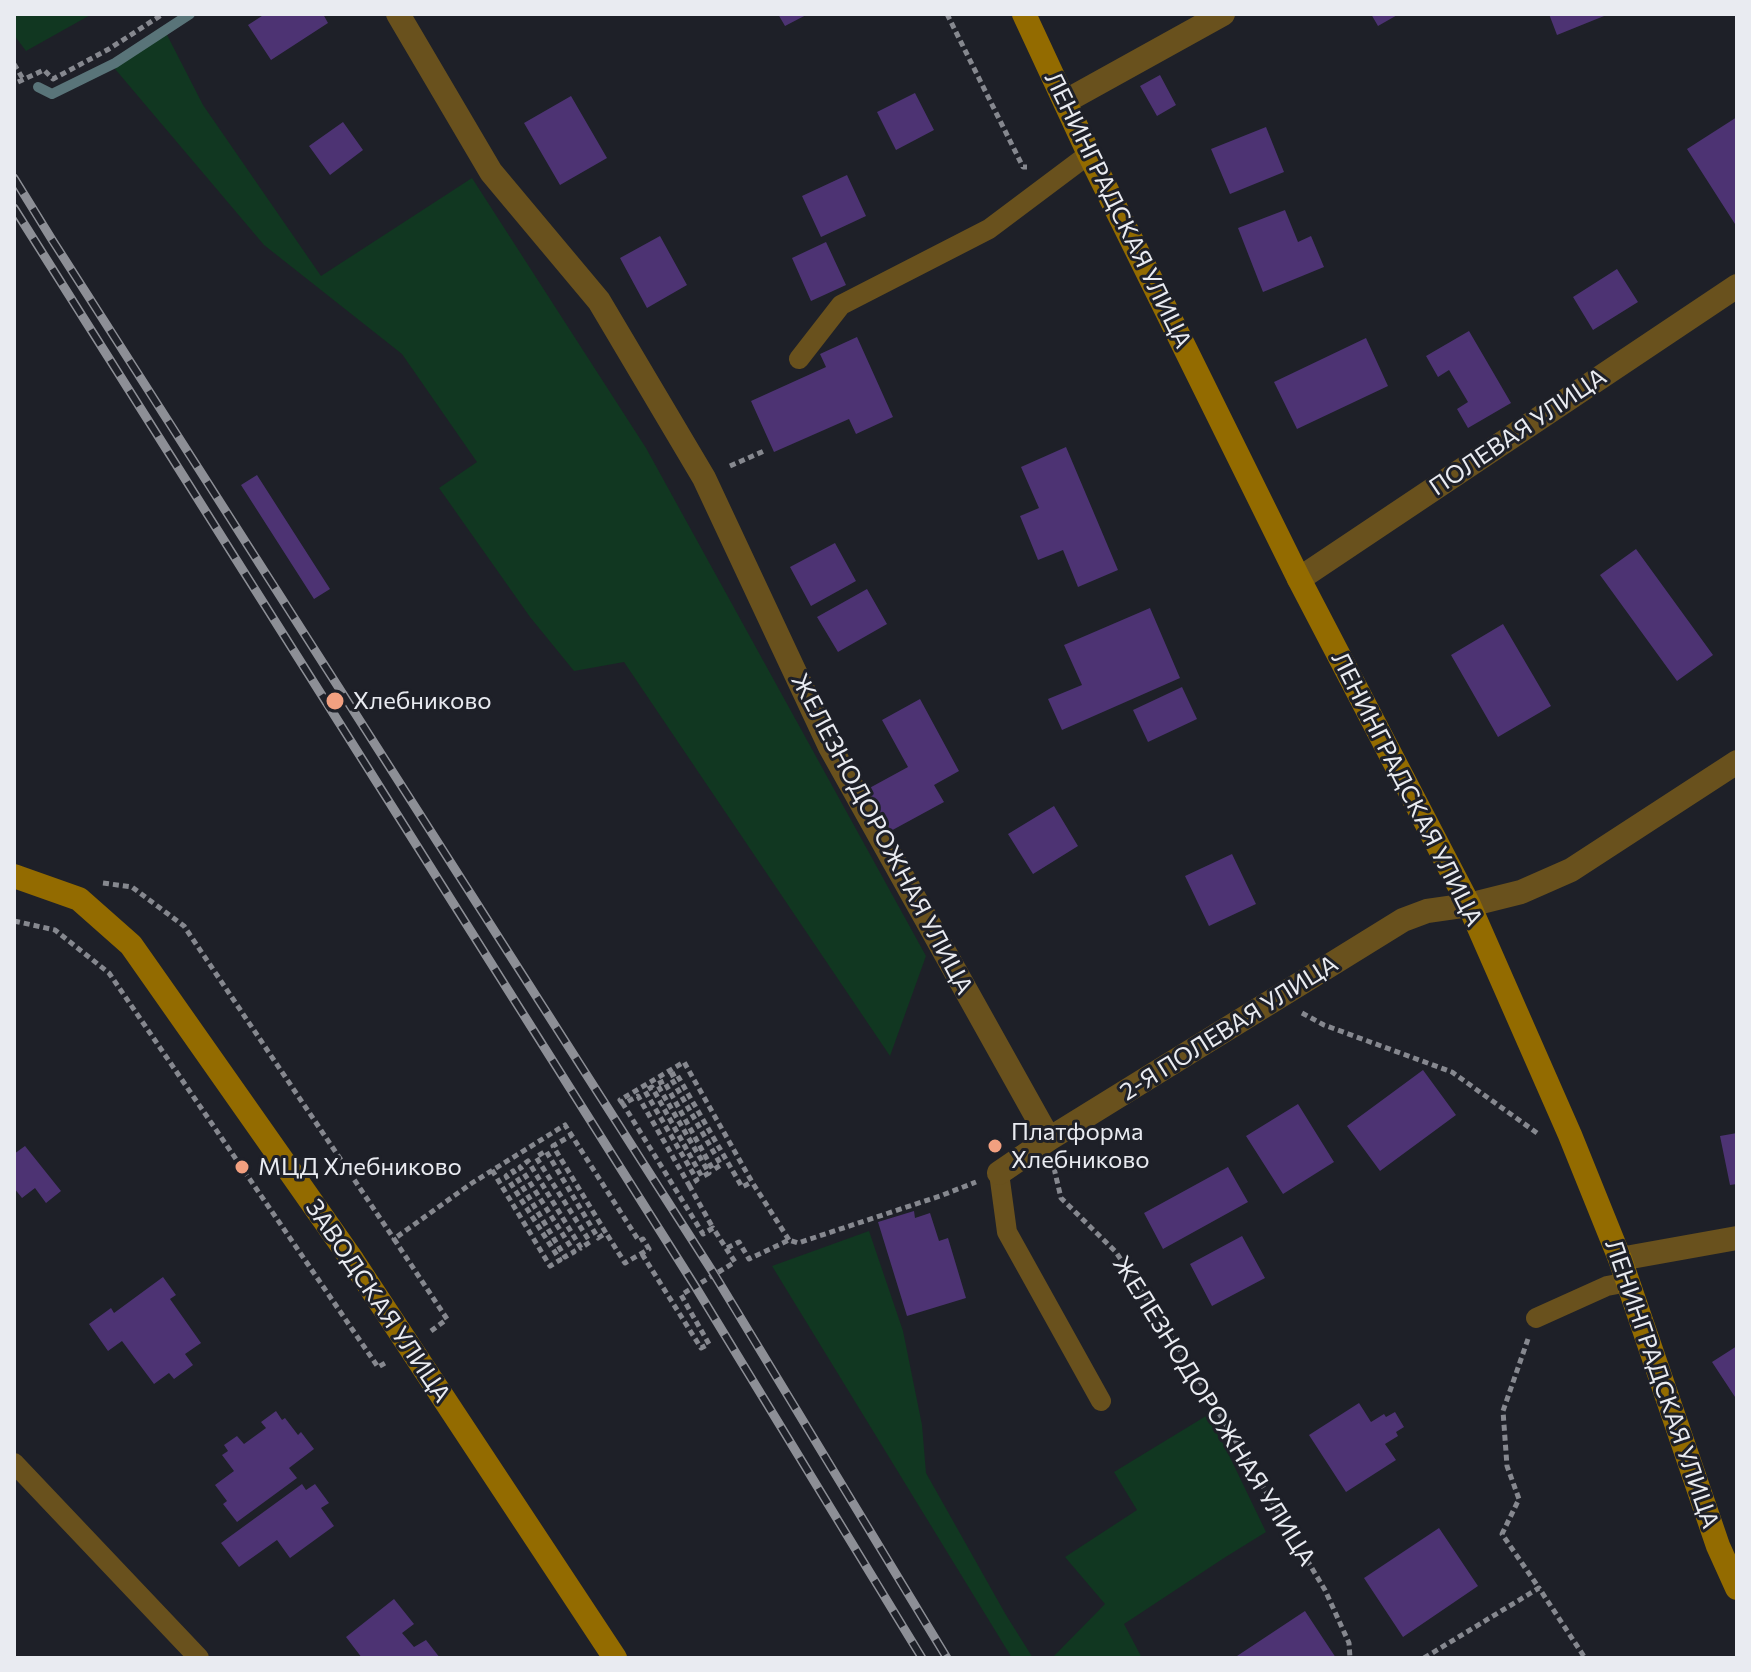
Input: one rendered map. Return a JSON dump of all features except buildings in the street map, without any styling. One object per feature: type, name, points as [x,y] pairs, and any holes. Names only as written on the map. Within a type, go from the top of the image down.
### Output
[{"type":"street","name":"ЖЕЛЕЗНОДОРОЖНАЯ УЛИЦА","points":[[398,14],[491,172],[599,301],[704,478],[830,747],[1049,1139]]},
{"type":"street","name":"ЛЕНИНГРАДСКАЯ УЛИЦА","points":[[1024,14],[1089,154],[1299,579],[1469,905],[1570,1135],[1624,1270],[1718,1546],[1737,1588]]},
{"type":"street","points":[[1066,101],[1223,14]]},
{"type":"street","name":"ПОЛЕВАЯ УЛИЦА","points":[[1299,579],[1737,286]]},
{"type":"street","name":"2-Я ПОЛЕВАЯ УЛИЦА","points":[[999,1173],[1403,920],[1427,911],[1469,905],[1521,892],[1571,870],[1737,762]]},
{"type":"street","name":"ЗАВОДСКАЯ УЛИЦА","points":[[14,876],[79,899],[131,945],[353,1261],[615,1658]]},
{"type":"street","points":[[1624,1270],[1737,1238]]},
{"type":"lane","points":[[799,359],[841,305],[989,229],[1089,154]]},
{"type":"lane","points":[[999,1173],[1007,1232],[1101,1401]]},
{"type":"lane","points":[[1536,1318],[1607,1286],[1624,1270]]},
{"type":"lane","points":[[14,1463],[199,1658]]},
{"type":"path","points":[[14,64],[20,80],[44,70],[53,79],[109,49],[163,14]]},
{"type":"path","points":[[947,14],[1023,167],[1069,169]]},
{"type":"path","points":[[704,478],[764,451]]},
{"type":"path","points":[[79,899],[103,883],[132,887],[184,926],[394,1239]]},
{"type":"path","points":[[1276,1000],[1324,1025],[1452,1072],[1539,1135]]},
{"type":"path","points":[[713,1228],[703,1234],[620,1100],[662,1078],[684,1062],[752,1182],[789,1240],[798,1243],[999,1173]]},
{"type":"path","points":[[662,1078],[713,1170],[721,1165],[670,1076],[676,1073],[742,1187],[752,1182]]},
{"type":"path","points":[[662,1078],[657,1084],[709,1173],[702,1177],[652,1087],[645,1091],[697,1180],[689,1185]]},
{"type":"path","points":[[623,1104],[638,1096],[735,1262],[681,1295],[709,1344],[701,1348],[642,1254]]},
{"type":"path","points":[[472,1183],[565,1125],[572,1135],[639,1241],[643,1239],[649,1249],[625,1263],[553,1146],[572,1135]]},
{"type":"path","name":"ЖЕЛЕЗНОДОРОЖНАЯ УЛИЦА","points":[[1049,1139],[1061,1198],[1116,1252],[1199,1380],[1325,1590],[1349,1643],[1350,1658]]},
{"type":"path","points":[[522,1151],[581,1248],[590,1242],[536,1157],[546,1151],[598,1238],[606,1233]]},
{"type":"path","points":[[492,1170],[550,1266],[560,1260],[506,1176],[513,1171],[565,1257],[574,1252],[520,1167],[528,1161]]},
{"type":"path","points":[[727,1248],[739,1242],[749,1259],[789,1240]]},
{"type":"path","points":[[1536,1318],[1503,1411],[1507,1466],[1519,1499],[1502,1534],[1585,1658]]},
{"type":"path","points":[[1424,1658],[1539,1588]]},
{"type":"green space","points":[[14,14],[92,14],[26,51],[14,35]]},
{"type":"green space","points":[[165,31],[203,105],[321,276],[472,178],[646,448],[926,956],[890,1056],[624,662],[574,671],[530,617],[439,488],[477,462],[402,354],[264,245],[110,63]]},
{"type":"green space","points":[[869,1231],[903,1331],[922,1425],[926,1473],[1033,1658],[1012,1658],[772,1266]]},
{"type":"green space","points":[[1206,1416],[1225,1447],[1266,1532],[1124,1624],[1142,1658],[1052,1658],[1105,1604],[1065,1557],[1137,1510],[1114,1472]]},
{"type":"waterway","points":[[38,87],[52,94],[115,63],[190,14]]},
{"type":"railway","points":[[14,178],[714,1274],[947,1658]]},
{"type":"railway","points":[[14,208],[695,1286],[922,1658]]},
{"type":"place","name":"Хлебниково","points":[[335,701]]},
{"type":"place","name":"Платформа Хлебниково","points":[[995,1146]]},
{"type":"place","name":"МЦД Хлебниково","points":[[242,1167]]}]
